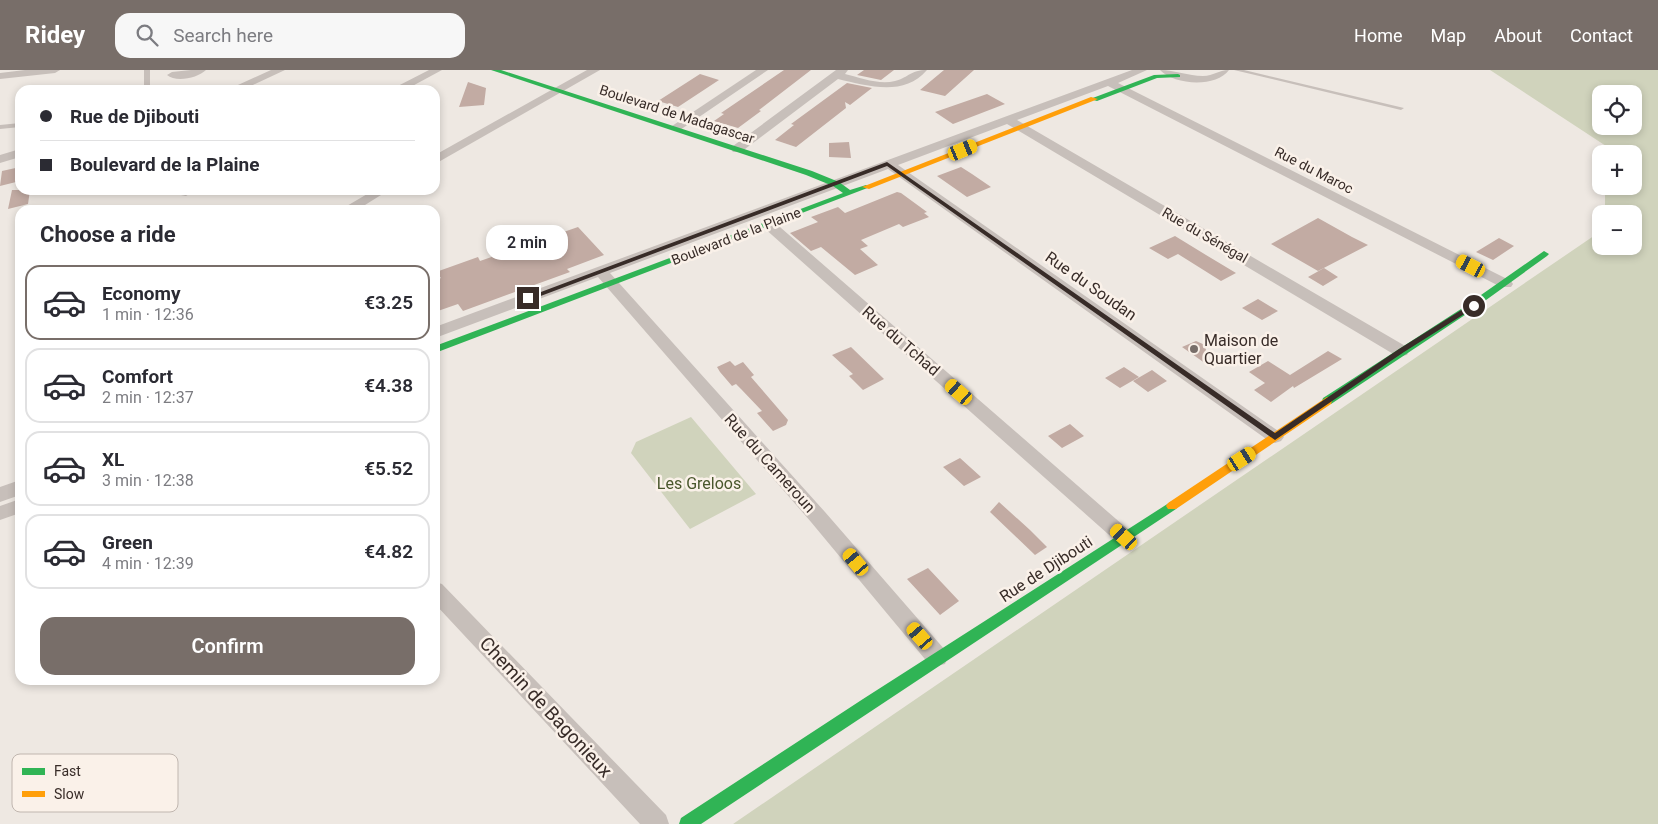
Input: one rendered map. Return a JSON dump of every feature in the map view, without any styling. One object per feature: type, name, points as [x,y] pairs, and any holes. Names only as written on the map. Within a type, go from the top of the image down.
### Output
[{"type":"street","points":[[0,76],[54,70]]},
{"type":"street","points":[[174,73],[187,76],[201,70]]},
{"type":"street","points":[[245,85],[280,70]]},
{"type":"street","points":[[406,85],[437,70]]},
{"type":"street","name":"Boulevard de Madagascar","points":[[494,70],[676,128],[836,184],[849,192]]},
{"type":"street","points":[[440,157],[595,70]]},
{"type":"street","points":[[676,128],[763,70]]},
{"type":"street","points":[[737,149],[840,72],[882,86],[908,81],[922,70]]},
{"type":"street","name":"Boulevard de la Plaine","points":[[440,331],[768,224],[849,192],[903,174],[963,150],[1059,100],[1142,70]]},
{"type":"street","points":[[1165,70],[1178,76],[1204,79],[1223,74],[1224,70]]},
{"type":"street","name":"Boulevard de la Plaine","points":[[440,348],[606,277],[948,141],[1073,107],[1156,76],[1178,76]]},
{"type":"street","name":"Rue du Maroc","points":[[1108,82],[1506,284]]},
{"type":"street","points":[[1059,100],[1073,107]]},
{"type":"street","name":"Rue du Sénégal","points":[[1014,124],[1401,351]]},
{"type":"street","points":[[948,141],[963,150]]},
{"type":"street","points":[[0,159],[15,154]]},
{"type":"street","name":"Rue du Soudan","points":[[887,164],[1275,437]]},
{"type":"street","points":[[356,205],[374,195]]},
{"type":"street","name":"Rue du Tchad","points":[[768,224],[1124,537]]},
{"type":"street","name":"Rue de Djibouti","points":[[687,824],[937,657],[1275,437],[1401,351],[1506,284],[1544,254]]},
{"type":"street","name":"Rue du Cameroun","points":[[606,277],[818,517],[937,657]]},
{"type":"street","points":[[0,495],[15,489]]},
{"type":"street","points":[[0,513],[15,508]]},
{"type":"street","name":"Chemin de Bagonieux","points":[[440,595],[657,824]]},
{"type":"lane","points":[[147,70],[147,85]]},
{"type":"lane","points":[[1237,70],[1401,108]]},
{"type":"lane","points":[[0,127],[15,126]]},
{"type":"green space","points":[[1490,70],[1658,70],[1658,824],[733,824],[1592,237],[1592,255],[1642,255],[1642,205],[1605,205],[1605,195],[1642,195],[1642,145],[1604,145]]},
{"type":"green space","name":"Les Greloos","points":[[691,417],[756,494],[690,529],[631,453],[636,442]]},
{"type":"building","points":[[784,70],[811,70],[738,128],[714,121],[724,114],[721,113]]},
{"type":"building","points":[[864,70],[894,70],[881,80],[857,75]]},
{"type":"building","points":[[944,70],[974,70],[945,96],[920,90]]},
{"type":"building","points":[[700,74],[719,80],[678,107],[658,101]]},
{"type":"building","points":[[468,82],[486,88],[484,105],[459,107]]},
{"type":"building","points":[[847,83],[872,88],[850,105],[845,102],[846,108],[796,147],[775,140],[794,125],[791,124]]},
{"type":"building","points":[[987,94],[1005,104],[953,124],[935,112]]},
{"type":"building","points":[[849,142],[851,158],[829,157],[829,143]]},
{"type":"building","points":[[961,167],[991,187],[967,197],[937,176]]},
{"type":"building","points":[[15,168],[15,182],[0,186],[2,171]]},
{"type":"building","points":[[12,190],[15,190],[15,195],[29,195],[28,204],[15,205],[15,207],[8,209]]},
{"type":"building","points":[[897,192],[927,212],[924,213],[929,217],[903,227],[899,224],[861,240],[868,246],[860,249],[878,265],[855,275],[821,247],[811,251],[790,233],[818,222],[811,217],[838,207],[845,213]]},
{"type":"building","points":[[1318,218],[1368,245],[1318,271],[1271,244]]},
{"type":"building","points":[[578,227],[604,255],[567,269],[570,272],[463,311],[458,304],[440,310],[440,271],[478,257],[480,261]]},
{"type":"building","points":[[1175,236],[1236,273],[1221,281],[1178,254],[1168,259],[1149,248]]},
{"type":"building","points":[[1499,238],[1514,246],[1493,260],[1476,252]]},
{"type":"building","points":[[1324,268],[1338,277],[1323,286],[1308,277]]},
{"type":"building","points":[[1258,299],[1278,311],[1262,320],[1242,308]]},
{"type":"building","name":"Maison de Quartier","points":[[1196,341],[1205,345],[1209,366],[1182,347]]},
{"type":"building","points":[[851,347],[884,379],[863,390],[849,376],[853,374],[832,355]]},
{"type":"building","points":[[1328,351],[1342,359],[1294,388],[1293,386],[1271,402],[1254,390],[1265,383],[1249,372],[1268,361],[1290,375]]},
{"type":"building","points":[[730,361],[735,366],[743,362],[754,375],[751,377],[788,420],[786,425],[773,431],[757,413],[762,411],[736,384],[732,386],[717,367]]},
{"type":"building","points":[[1124,367],[1139,377],[1120,388],[1105,378]]},
{"type":"building","points":[[1152,370],[1167,381],[1148,392],[1133,381]]},
{"type":"building","points":[[1070,424],[1084,436],[1062,448],[1048,436]]},
{"type":"building","points":[[960,458],[981,477],[964,486],[943,467]]},
{"type":"building","points":[[999,502],[1047,547],[1035,555],[990,512]]},
{"type":"building","points":[[928,568],[959,601],[940,615],[907,579]]},
{"type":"traffic: fast","points":[[494,70],[809,173],[836,184],[849,193]]},
{"type":"traffic: fast","points":[[1094,99],[1156,76],[1178,76]]},
{"type":"traffic: fast","points":[[440,348],[866,187]]},
{"type":"traffic: fast","points":[[1327,401],[1492,293],[1544,254]]},
{"type":"traffic: fast","points":[[687,824],[1172,506]]},
{"type":"traffic: slow","points":[[866,187],[1094,99]]},
{"type":"traffic: slow","points":[[1172,506],[1327,401]]},
{"type":"place","name":"Maison de Quartier","points":[[1194,349]]},
{"type":"route","points":[[528,298],[887,164],[1275,437],[1401,351],[1474,306]]}]
